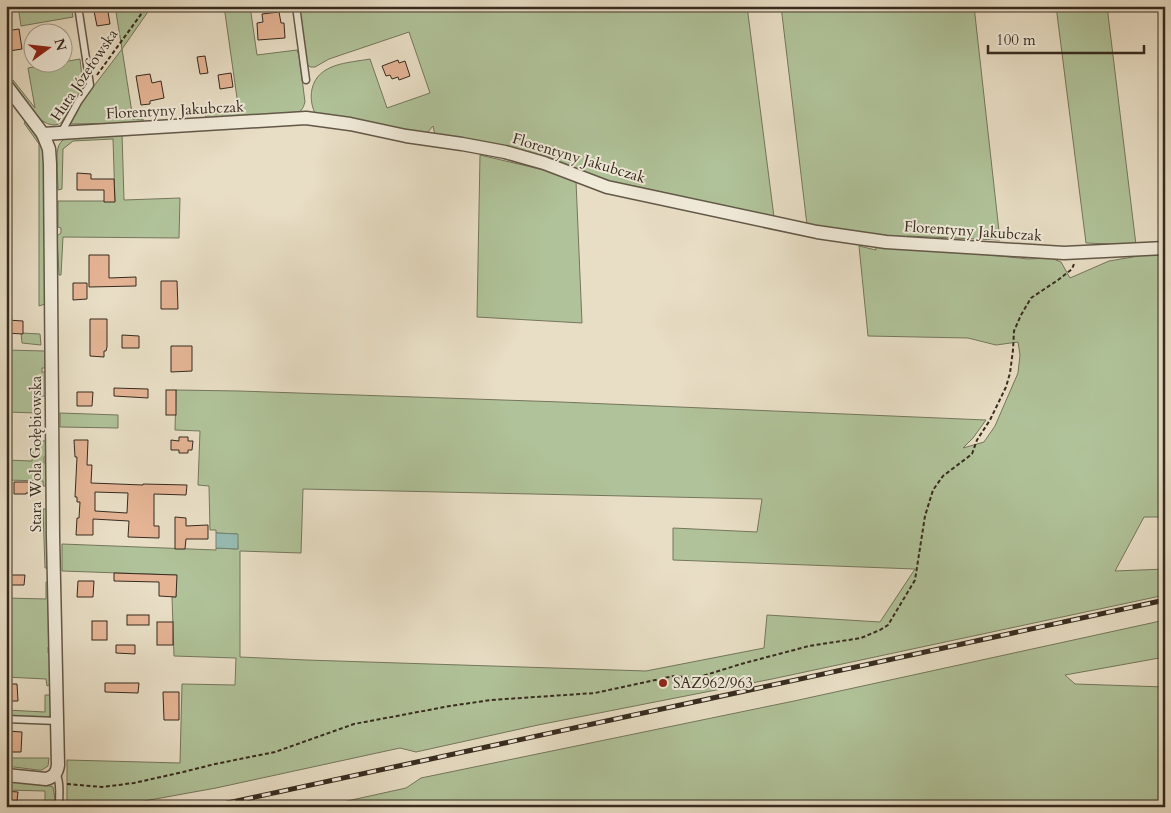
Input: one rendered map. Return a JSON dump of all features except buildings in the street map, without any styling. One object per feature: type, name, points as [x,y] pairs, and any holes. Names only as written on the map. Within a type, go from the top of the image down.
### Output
[{"type":"street","points":[[6,85],[43,134]]},
{"type":"street","name":"Florentyny Jakubczak","points":[[43,134],[306,118],[505,152],[544,163],[607,187],[817,232],[886,242],[1064,253],[1165,248]]},
{"type":"street","name":"Stara Wola Gołębiowska","points":[[43,134],[49,149],[50,164],[52,536],[58,765],[56,773]]},
{"type":"street","points":[[6,775],[46,779],[56,773]]},
{"type":"lane","points":[[78,6],[90,84]]},
{"type":"lane","points":[[296,6],[306,80]]},
{"type":"lane","name":"Huta Józefowska","points":[[60,133],[90,84]]},
{"type":"lane","points":[[6,719],[57,721]]},
{"type":"lane","name":"Stara Wola Gołębiowska","points":[[56,773],[58,775],[59,807]]},
{"type":"path","name":"Huta Józefowska","points":[[90,84],[146,6]]},
{"type":"path","points":[[65,784],[102,787],[134,783],[275,752],[354,724],[450,706],[491,700],[595,694],[674,676],[696,678],[809,646],[861,638],[880,630],[888,625],[915,580],[925,516],[933,490],[943,476],[972,454],[977,440],[990,420],[1006,387],[1010,373],[1014,331],[1021,314],[1031,298],[1072,269],[1079,253]]},
{"type":"green space","points":[[18,6],[71,6],[73,17],[44,22],[22,22],[21,26]]},
{"type":"green space","points":[[115,6],[152,6],[122,49]]},
{"type":"green space","points":[[224,6],[250,6],[257,55],[297,50],[305,102],[298,113],[294,115],[206,121],[205,110],[208,113],[239,112]]},
{"type":"green space","points":[[298,6],[747,6],[774,217],[613,183],[435,135],[433,126],[426,134],[316,116],[311,96],[315,80],[327,69],[344,63],[370,59],[387,108],[430,93],[409,32],[329,59],[315,67],[310,67],[306,63]]},
{"type":"green space","points":[[781,6],[974,6],[1000,240],[907,236],[907,246],[1028,259],[1051,258],[1061,262],[1070,278],[1109,261],[1156,253],[1165,255],[1165,517],[1144,517],[1115,571],[1165,569],[1165,595],[772,679],[538,725],[416,752],[400,748],[216,788],[111,807],[67,807],[67,760],[180,763],[182,684],[235,685],[236,658],[174,656],[172,597],[176,597],[176,575],[62,571],[62,544],[216,550],[216,548],[238,549],[237,534],[216,533],[216,530],[210,530],[209,486],[198,485],[200,431],[175,430],[176,390],[561,402],[986,420],[963,448],[984,442],[995,426],[1018,373],[1020,355],[1018,342],[996,345],[968,338],[868,336],[859,246],[876,250],[874,235],[807,225]],"holes":[[[303,489],[762,499],[757,532],[673,528],[673,560],[915,569],[880,622],[767,615],[764,648],[646,671],[240,657],[240,551],[301,553]]]},
{"type":"green space","points":[[1056,6],[1107,6],[1136,245],[1086,243]]},
{"type":"green space","points":[[122,49],[133,119],[143,119],[143,123],[68,124],[81,103]]},
{"type":"green space","points":[[80,59],[82,91],[62,122],[55,125],[48,124],[33,113],[10,84],[13,80],[35,108],[29,72],[72,72],[72,60]]},
{"type":"green space","points":[[26,122],[41,140],[45,152],[45,304],[39,306],[39,144],[24,123]]},
{"type":"green space","points":[[122,133],[124,200],[180,198],[179,238],[63,237],[61,275],[59,275],[57,236],[61,233],[61,228],[58,227],[58,201],[115,201],[113,139],[73,141],[63,149],[62,189],[58,190],[57,160],[59,145],[68,137]]},
{"type":"green space","points":[[480,155],[544,170],[576,181],[582,323],[477,317]]},
{"type":"green space","points":[[21,333],[40,334],[41,345],[22,343]]},
{"type":"green space","points":[[6,350],[47,352],[46,368],[42,368],[42,372],[47,372],[47,396],[38,396],[38,413],[6,412]]},
{"type":"green space","points":[[60,413],[118,415],[118,428],[60,427]]},
{"type":"green space","points":[[46,441],[48,456],[44,457],[44,463],[48,463],[48,486],[43,486],[43,481],[6,480],[6,460],[32,461],[34,442]]},
{"type":"green space","points":[[43,509],[48,509],[48,568],[45,568]]},
{"type":"green space","points":[[46,582],[50,582],[52,646],[48,647],[48,653],[50,653],[51,684],[47,686],[46,679],[6,677],[6,598],[46,599]]},
{"type":"green space","points":[[1165,620],[1165,657],[1065,675],[1075,684],[1165,687],[1165,807],[320,807],[406,788],[421,778],[794,701]]},
{"type":"green space","points":[[45,695],[51,695],[53,714],[50,715],[50,719],[6,718],[6,710],[45,712]]},
{"type":"green space","points":[[6,758],[49,758],[48,766],[38,770],[6,766]]},
{"type":"green space","points":[[6,781],[53,787],[55,799],[49,803],[49,807],[39,807],[39,803],[45,803],[45,791],[6,790]]},
{"type":"water","points":[[216,533],[238,534],[238,549],[216,548]]},
{"type":"railway","points":[[209,807],[1165,600]]},
{"type":"place","name":"SAZ962/963","points":[[663,683]]}]
